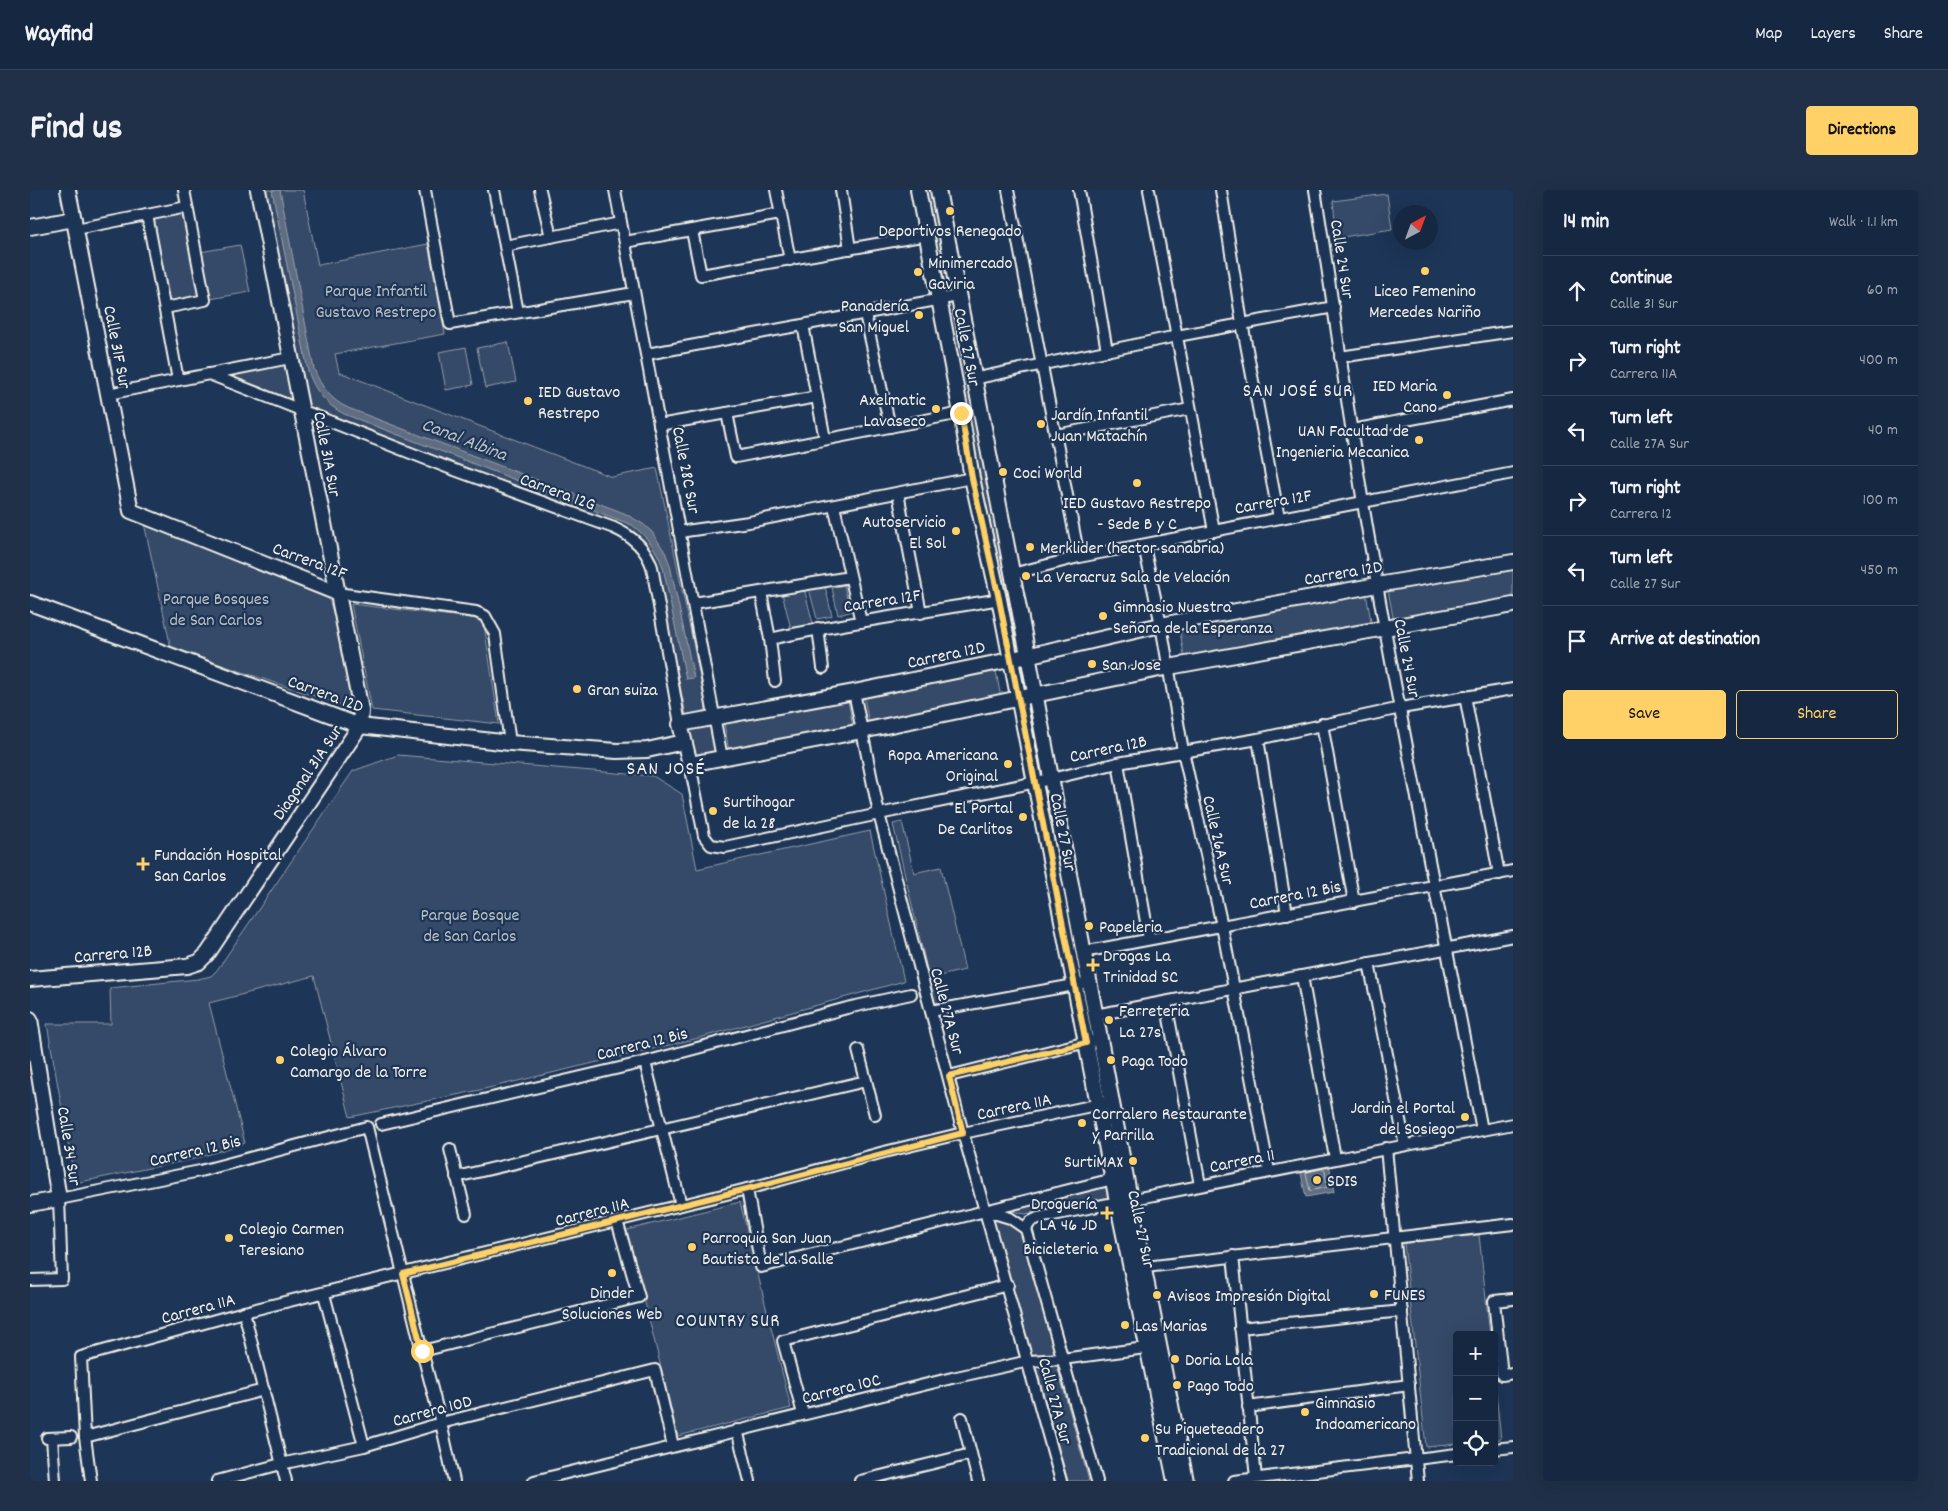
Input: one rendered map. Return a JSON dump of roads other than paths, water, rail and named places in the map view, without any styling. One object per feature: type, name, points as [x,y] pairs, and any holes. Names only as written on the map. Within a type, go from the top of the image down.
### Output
[{"type":"street","name":"Calle 31F Sur","points":[[68,190],[131,511]]},
{"type":"street","points":[[165,308],[205,300],[184,190]]},
{"type":"street","name":"Calle 31A Sur","points":[[258,190],[361,710],[360,726]]},
{"type":"street","points":[[425,190],[450,324],[634,293]]},
{"type":"street","points":[[494,190],[518,312]]},
{"type":"street","points":[[540,190],[551,237]]},
{"type":"street","name":"Calle 28C Sur","points":[[615,190],[722,758]]},
{"type":"street","points":[[776,190],[790,260]]},
{"type":"street","points":[[840,190],[850,249]]},
{"type":"street","name":"Calle 27 Sur","points":[[918,190],[972,478],[999,599],[1017,699],[1082,984],[1153,1346],[1176,1481]]},
{"type":"street","name":"Calle 27 Sur","points":[[938,190],[1083,952],[1082,984],[1095,1015],[1093,1041]]},
{"type":"street","points":[[1008,190],[1079,557]]},
{"type":"street","points":[[1079,190],[1106,351]]},
{"type":"street","points":[[1150,190],[1214,531]]},
{"type":"street","points":[[1222,190],[1242,323],[1279,518]]},
{"type":"street","name":"Calle 24 Sur","points":[[1315,190],[1377,585],[1482,1130]]},
{"type":"street","points":[[30,227],[75,224],[147,215],[187,207]]},
{"type":"street","points":[[625,242],[780,214]]},
{"type":"street","points":[[147,215],[178,380]]},
{"type":"street","points":[[505,246],[620,224]]},
{"type":"street","points":[[692,231],[701,275],[927,235]]},
{"type":"street","points":[[647,354],[958,296]]},
{"type":"street","points":[[973,379],[1242,323],[1334,307]]},
{"type":"street","points":[[865,314],[890,427]]},
{"type":"street","points":[[803,325],[825,440]]},
{"type":"street","points":[[1340,357],[1513,331]]},
{"type":"street","points":[[108,394],[290,358]]},
{"type":"street","name":"Carrera 12G","points":[[209,374],[449,468],[626,534],[650,558],[680,724]]},
{"type":"street","points":[[659,425],[817,397]]},
{"type":"street","points":[[1352,430],[1513,400]]},
{"type":"street","points":[[1056,435],[1190,409]]},
{"type":"street","points":[[727,413],[736,456],[961,413]]},
{"type":"street","name":"Carrera 12F","points":[[1012,574],[1079,557],[1144,546],[1513,473]]},
{"type":"street","points":[[679,532],[749,522],[972,478]]},
{"type":"street","points":[[898,492],[921,613]]},
{"type":"street","points":[[834,506],[862,622]]},
{"type":"street","name":"Carrera 12F","points":[[131,511],[337,592],[476,612],[485,616],[495,634],[510,743]]},
{"type":"street","name":"Calle 26A Sur","points":[[1144,546],[1169,667],[1183,751],[1222,926],[1269,1171]]},
{"type":"street","name":"Carrera 12D","points":[[680,724],[854,692],[1010,660],[1161,625],[1513,562]]},
{"type":"street","points":[[694,603],[850,577]]},
{"type":"street","points":[[761,592],[770,639],[775,680]]},
{"type":"street","name":"Carrera 12F","points":[[770,639],[818,628],[999,599]]},
{"type":"street","name":"Carrera 12D","points":[[30,603],[360,726],[510,743],[617,751],[646,750],[684,742]]},
{"type":"street","points":[[680,724],[690,764],[862,731],[1169,667],[1513,605]]},
{"type":"street","points":[[818,628],[824,668]]},
{"type":"street","name":"Carrera 12B","points":[[690,764],[704,836],[711,845],[724,847],[1035,783],[1118,763],[1258,738],[1465,696],[1513,689]]},
{"type":"street","name":"Calle 27A Sur","points":[[854,692],[879,814],[963,1133],[1008,1285],[1061,1481]]},
{"type":"street","points":[[1465,696],[1499,874]]},
{"type":"street","points":[[1322,724],[1354,902]]},
{"type":"street","name":"Diagonal 31A Sur","points":[[199,962],[208,953],[360,726]]},
{"type":"street","points":[[1258,738],[1287,914]]},
{"type":"street","points":[[1118,763],[1149,939]]},
{"type":"street","name":"Carrera 12 Bis","points":[[1083,952],[1513,871]]},
{"type":"street","points":[[1095,1015],[1513,936]]},
{"type":"street","name":"Carrera 12B","points":[[30,979],[187,966],[199,962]]},
{"type":"street","points":[[1369,963],[1404,1145]]},
{"type":"street","points":[[1302,976],[1335,1158]]},
{"type":"street","points":[[931,1011],[1082,984]]},
{"type":"street","name":"Carrera 12 Bis","points":[[381,1124],[645,1062],[847,1008],[911,994]]},
{"type":"street","points":[[1166,1002],[1200,1185]]},
{"type":"street","name":"Calle 34 Sur","points":[[30,1019],[59,1199],[62,1279],[30,1280]]},
{"type":"street","points":[[949,1076],[1093,1041]]},
{"type":"street","points":[[858,1050],[875,1115]]},
{"type":"street","points":[[645,1062],[681,1205]]},
{"type":"street","points":[[456,1177],[866,1080]]},
{"type":"street","name":"Calle 27 Sur","points":[[1105,1103],[1113,1179],[1124,1200]]},
{"type":"street","name":"Carrera 11A","points":[[85,1437],[81,1358],[244,1312],[324,1294],[747,1189],[963,1133],[1105,1103]]},
{"type":"street","name":"Carrera 11","points":[[1026,1229],[1030,1222],[1038,1218],[1513,1124]]},
{"type":"street","name":"Carrera 12 Bis","points":[[30,1204],[200,1170],[367,1127],[403,1274]]},
{"type":"street","points":[[450,1148],[466,1214]]},
{"type":"street","points":[[1386,1148],[1418,1481]]},
{"type":"street","points":[[747,1189],[761,1267],[1113,1179]]},
{"type":"street","points":[[986,1210],[1010,1218],[1026,1229]]},
{"type":"street","points":[[422,1351],[639,1297],[617,1221]]},
{"type":"street","points":[[1137,1268],[1513,1224]]},
{"type":"street","name":"Calle 27A Sur","points":[[1026,1229],[1097,1481]]},
{"type":"street","points":[[1233,1256],[1256,1478]]},
{"type":"street","points":[[403,1274],[454,1481]]},
{"type":"street","points":[[803,1414],[783,1341],[1008,1285]]},
{"type":"street","points":[[324,1294],[364,1446]]},
{"type":"street","points":[[1508,1374],[1494,1301],[1513,1299]]},
{"type":"street","points":[[1240,1328],[1402,1310]]},
{"type":"street","points":[[244,1312],[286,1481]]},
{"type":"street","name":"Calle 27 Sur","points":[[1153,1346],[1186,1481]]},
{"type":"street","name":"Carrera 10C","points":[[534,1481],[803,1414],[1029,1361],[1062,1359],[1153,1346]]},
{"type":"street","name":"Carrera 10D","points":[[217,1481],[281,1464],[364,1446],[441,1423],[655,1370],[674,1446]]},
{"type":"street","points":[[1248,1407],[1409,1385]]},
{"type":"street","points":[[91,1481],[85,1437],[264,1390]]},
{"type":"street","points":[[962,1418],[978,1481]]},
{"type":"street","points":[[737,1430],[750,1481]]},
{"type":"street","points":[[55,1481],[49,1438],[71,1437]]},
{"type":"street","points":[[1498,1449],[1513,1447]]},
{"type":"street","points":[[860,1481],[971,1454]]},
{"type":"street","points":[[1234,1481],[1453,1454]]},
{"type":"water","points":[[272,190],[280,190],[314,369],[327,392],[336,401],[348,408],[624,513],[643,524],[652,532],[665,552],[670,565],[694,678],[686,679],[663,567],[650,543],[632,525],[344,414],[331,406],[322,396],[314,385],[308,371]]},
{"type":"water","name":"SDIS","points":[[1329,1163],[1334,1192],[1306,1197],[1300,1169]]},
{"type":"place","name":"Deportivos Renegado","points":[[950,211]]},
{"type":"place","name":"Liceo Femenino Mercedes Nariño","points":[[1425,271]]},
{"type":"place","name":"Minimercado Gaviria","points":[[918,272]]},
{"type":"place","name":"Panadería San Miguel","points":[[919,315]]},
{"type":"place","name":"IED Maria Cano","points":[[1447,395]]},
{"type":"place","name":"IED Gustavo Restrepo","points":[[528,401]]},
{"type":"place","name":"Axelmatic Lavaseco","points":[[936,409]]},
{"type":"place","name":"Jardín Infantil Juan Matachín","points":[[1041,424]]},
{"type":"place","name":"UAN Facultad de Ingenieria Mecanica","points":[[1419,440]]},
{"type":"place","name":"Coci World","points":[[1003,472]]},
{"type":"place","name":"IED Gustavo Restrepo - Sede B y C","points":[[1137,483]]},
{"type":"place","name":"Autoservicio El Sol","points":[[956,531]]},
{"type":"place","name":"Merklider (hector sanabria)","points":[[1030,547]]},
{"type":"place","name":"La Veracruz Sala de Velación","points":[[1026,576]]},
{"type":"place","name":"Gimnasio Nuestra Señora de la Esperanza","points":[[1103,616]]},
{"type":"place","name":"San Jose","points":[[1092,664]]},
{"type":"place","name":"Gran suiza","points":[[577,689]]},
{"type":"place","name":"Ropa Americana Original","points":[[1008,764]]},
{"type":"place","name":"Surtihogar de la 28","points":[[713,811]]},
{"type":"place","name":"El Portal De Carlitos","points":[[1023,817]]},
{"type":"place","name":"Fundación Hospital San Carlos","points":[[143,864]]},
{"type":"place","name":"Papeleria","points":[[1089,926]]},
{"type":"place","name":"Drogas La Trinidad SC","points":[[1093,965]]},
{"type":"place","name":"Ferreteria La 27s","points":[[1109,1020]]},
{"type":"place","name":"Colegio Álvaro Camargo de la Torre","points":[[280,1060]]},
{"type":"place","name":"Paga Todo","points":[[1111,1060]]},
{"type":"place","name":"Jardin el Portal del Sosiego","points":[[1465,1117]]},
{"type":"place","name":"Corralero Restaurante y Parrilla","points":[[1082,1123]]},
{"type":"place","name":"SurtiMAX","points":[[1133,1161]]},
{"type":"place","name":"SDIS","points":[[1317,1180]]},
{"type":"place","name":"Droguería LA 46 JD","points":[[1107,1213]]},
{"type":"place","name":"Colegio Carmen Teresiano","points":[[229,1238]]},
{"type":"place","name":"Parroquia San Juan Bautista de la Salle","points":[[692,1247]]},
{"type":"place","name":"Bicicleteria","points":[[1108,1248]]},
{"type":"place","name":"Dinder Soluciones Web","points":[[612,1273]]},
{"type":"place","name":"FUNES","points":[[1374,1294]]},
{"type":"place","name":"Avisos Impresión Digital","points":[[1157,1295]]},
{"type":"place","name":"Las Marias","points":[[1125,1325]]},
{"type":"place","name":"Doria Lola","points":[[1175,1359]]},
{"type":"place","name":"Pago Todo","points":[[1177,1385]]},
{"type":"place","name":"Gimnasio Indoamericano","points":[[1305,1412]]},
{"type":"place","name":"Su Piqueteadero Tradicional de la 27","points":[[1145,1438]]},
{"type":"district","name":"SAN JOSÉ SUR","points":[[1298,389]]},
{"type":"district","name":"SAN JOSÉ","points":[[666,767]]},
{"type":"district","name":"COUNTRY SUR","points":[[728,1319]]},
{"type":"park label","name":"Parque Infantil Gustavo Restrepo","points":[[376,300]]},
{"type":"park label","name":"Parque Bosques de San Carlos","points":[[216,608]]},
{"type":"park label","name":"Parque Bosque de San Carlos","points":[[470,924]]},
{"type":"water label","name":"Canal Albina","points":[[465,438]]}]
